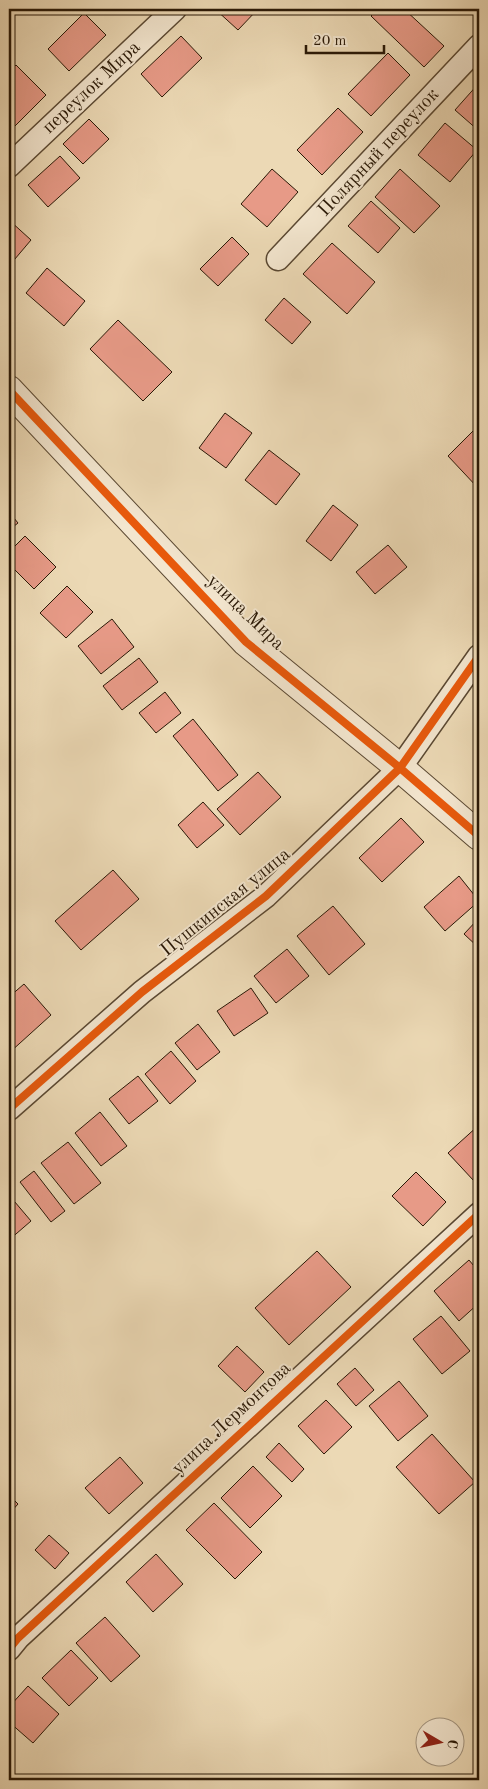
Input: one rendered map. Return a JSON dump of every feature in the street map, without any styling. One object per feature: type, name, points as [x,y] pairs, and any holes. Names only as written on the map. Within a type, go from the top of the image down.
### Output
[{"type":"street","name":"переулок Мира","points":[[9,166],[173,10]]},
{"type":"street","name":"Полярный переулок","points":[[278,259],[479,46]]},
{"type":"street","name":"улица Мира","points":[[9,390],[246,642],[400,768],[479,836]]},
{"type":"street","name":"Пушкинская улица","points":[[9,1109],[142,992],[266,896],[400,768],[479,656]]},
{"type":"street","name":"улица Лермонтова","points":[[9,1650],[25,1632],[479,1214]]},
{"type":"building","points":[[215,9],[258,9],[238,30]]},
{"type":"building","points":[[378,9],[404,9],[444,46],[424,67],[371,16]]},
{"type":"building","points":[[84,13],[106,35],[69,71],[48,49]]},
{"type":"building","points":[[181,36],[202,58],[162,97],[141,74]]},
{"type":"building","points":[[388,53],[410,75],[371,116],[348,94]]},
{"type":"building","points":[[16,65],[46,95],[9,132],[9,72]]},
{"type":"building","points":[[479,83],[479,131],[455,110]]},
{"type":"building","points":[[338,108],[363,132],[322,175],[297,150]]},
{"type":"building","points":[[89,119],[109,139],[83,164],[63,144]]},
{"type":"building","points":[[445,123],[477,150],[450,182],[418,155]]},
{"type":"building","points":[[60,156],[80,178],[48,207],[28,185]]},
{"type":"building","points":[[272,169],[298,192],[267,227],[241,204]]},
{"type":"building","points":[[400,169],[440,206],[414,233],[375,197]]},
{"type":"building","points":[[371,201],[400,228],[378,253],[348,226]]},
{"type":"building","points":[[9,220],[31,240],[9,266]]},
{"type":"building","points":[[232,237],[249,254],[218,286],[200,269]]},
{"type":"building","points":[[332,243],[375,282],[347,314],[303,274]]},
{"type":"building","points":[[47,268],[85,301],[64,326],[26,293]]},
{"type":"building","points":[[284,298],[311,322],[292,344],[265,320]]},
{"type":"building","points":[[118,320],[172,372],[143,401],[90,349]]},
{"type":"building","points":[[225,413],[252,433],[226,468],[199,448]]},
{"type":"building","points":[[475,429],[479,434],[478,488],[448,456]]},
{"type":"building","points":[[269,450],[300,474],[276,505],[245,480]]},
{"type":"building","points":[[333,505],[358,525],[331,561],[306,541]]},
{"type":"building","points":[[9,512],[18,523],[9,530]]},
{"type":"building","points":[[25,536],[56,567],[34,589],[9,564],[9,552]]},
{"type":"building","points":[[388,545],[407,567],[375,594],[356,572]]},
{"type":"building","points":[[67,586],[93,612],[66,638],[40,613]]},
{"type":"building","points":[[112,619],[134,647],[101,674],[78,646]]},
{"type":"building","points":[[139,658],[158,682],[122,710],[103,686]]},
{"type":"building","points":[[165,692],[181,713],[156,733],[139,713]]},
{"type":"building","points":[[193,719],[238,775],[218,791],[173,736]]},
{"type":"building","points":[[258,772],[281,797],[240,835],[217,809]]},
{"type":"building","points":[[203,802],[224,825],[197,848],[178,825]]},
{"type":"building","points":[[401,818],[424,842],[382,882],[359,858]]},
{"type":"building","points":[[113,870],[139,899],[81,950],[55,921]]},
{"type":"building","points":[[459,876],[479,901],[445,931],[424,907]]},
{"type":"building","points":[[333,906],[365,944],[329,975],[297,936]]},
{"type":"building","points":[[479,918],[479,948],[464,934]]},
{"type":"building","points":[[287,949],[309,976],[276,1003],[254,976]]},
{"type":"building","points":[[24,984],[51,1015],[9,1053],[9,997]]},
{"type":"building","points":[[251,988],[268,1013],[234,1036],[217,1011]]},
{"type":"building","points":[[198,1024],[220,1052],[197,1070],[175,1043]]},
{"type":"building","points":[[171,1051],[196,1081],[170,1104],[145,1074]]},
{"type":"building","points":[[138,1076],[158,1101],[129,1124],[109,1099]]},
{"type":"building","points":[[100,1112],[127,1146],[101,1166],[75,1133]]},
{"type":"building","points":[[479,1125],[479,1176],[474,1181],[448,1153]]},
{"type":"building","points":[[68,1142],[101,1183],[74,1204],[41,1163]]},
{"type":"building","points":[[34,1171],[65,1211],[51,1222],[20,1182]]},
{"type":"building","points":[[416,1172],[446,1202],[423,1226],[392,1196]]},
{"type":"building","points":[[9,1195],[31,1221],[9,1240]]},
{"type":"building","points":[[317,1251],[351,1287],[289,1345],[255,1308]]},
{"type":"building","points":[[469,1260],[479,1272],[479,1303],[459,1321],[434,1291]]},
{"type":"building","points":[[441,1316],[470,1351],[442,1374],[413,1339]]},
{"type":"building","points":[[237,1346],[264,1372],[245,1392],[218,1366]]},
{"type":"building","points":[[355,1368],[374,1390],[356,1406],[337,1384]]},
{"type":"building","points":[[399,1381],[428,1416],[398,1441],[369,1406]]},
{"type":"building","points":[[326,1400],[352,1427],[324,1454],[298,1426]]},
{"type":"building","points":[[432,1434],[475,1482],[439,1514],[396,1467]]},
{"type":"building","points":[[279,1443],[304,1469],[292,1482],[266,1457]]},
{"type":"building","points":[[120,1457],[143,1483],[109,1514],[85,1488]]},
{"type":"building","points":[[253,1466],[282,1496],[250,1528],[221,1498]]},
{"type":"building","points":[[9,1495],[18,1504],[9,1514]]},
{"type":"building","points":[[214,1503],[262,1552],[235,1579],[186,1530]]},
{"type":"building","points":[[49,1535],[69,1553],[55,1569],[35,1550]]},
{"type":"building","points":[[156,1554],[183,1584],[153,1612],[126,1582]]},
{"type":"building","points":[[105,1617],[140,1656],[111,1682],[76,1643]]},
{"type":"building","points":[[71,1650],[98,1678],[69,1706],[42,1678]]},
{"type":"building","points":[[28,1686],[59,1714],[33,1743],[9,1722],[9,1707]]},
{"type":"cycle path","points":[[9,390],[246,642],[400,768],[479,836]]},
{"type":"cycle path","points":[[9,1109],[142,992],[266,896],[400,768],[479,656]]},
{"type":"cycle path","points":[[9,1649],[18,1638],[479,1214]]}]
